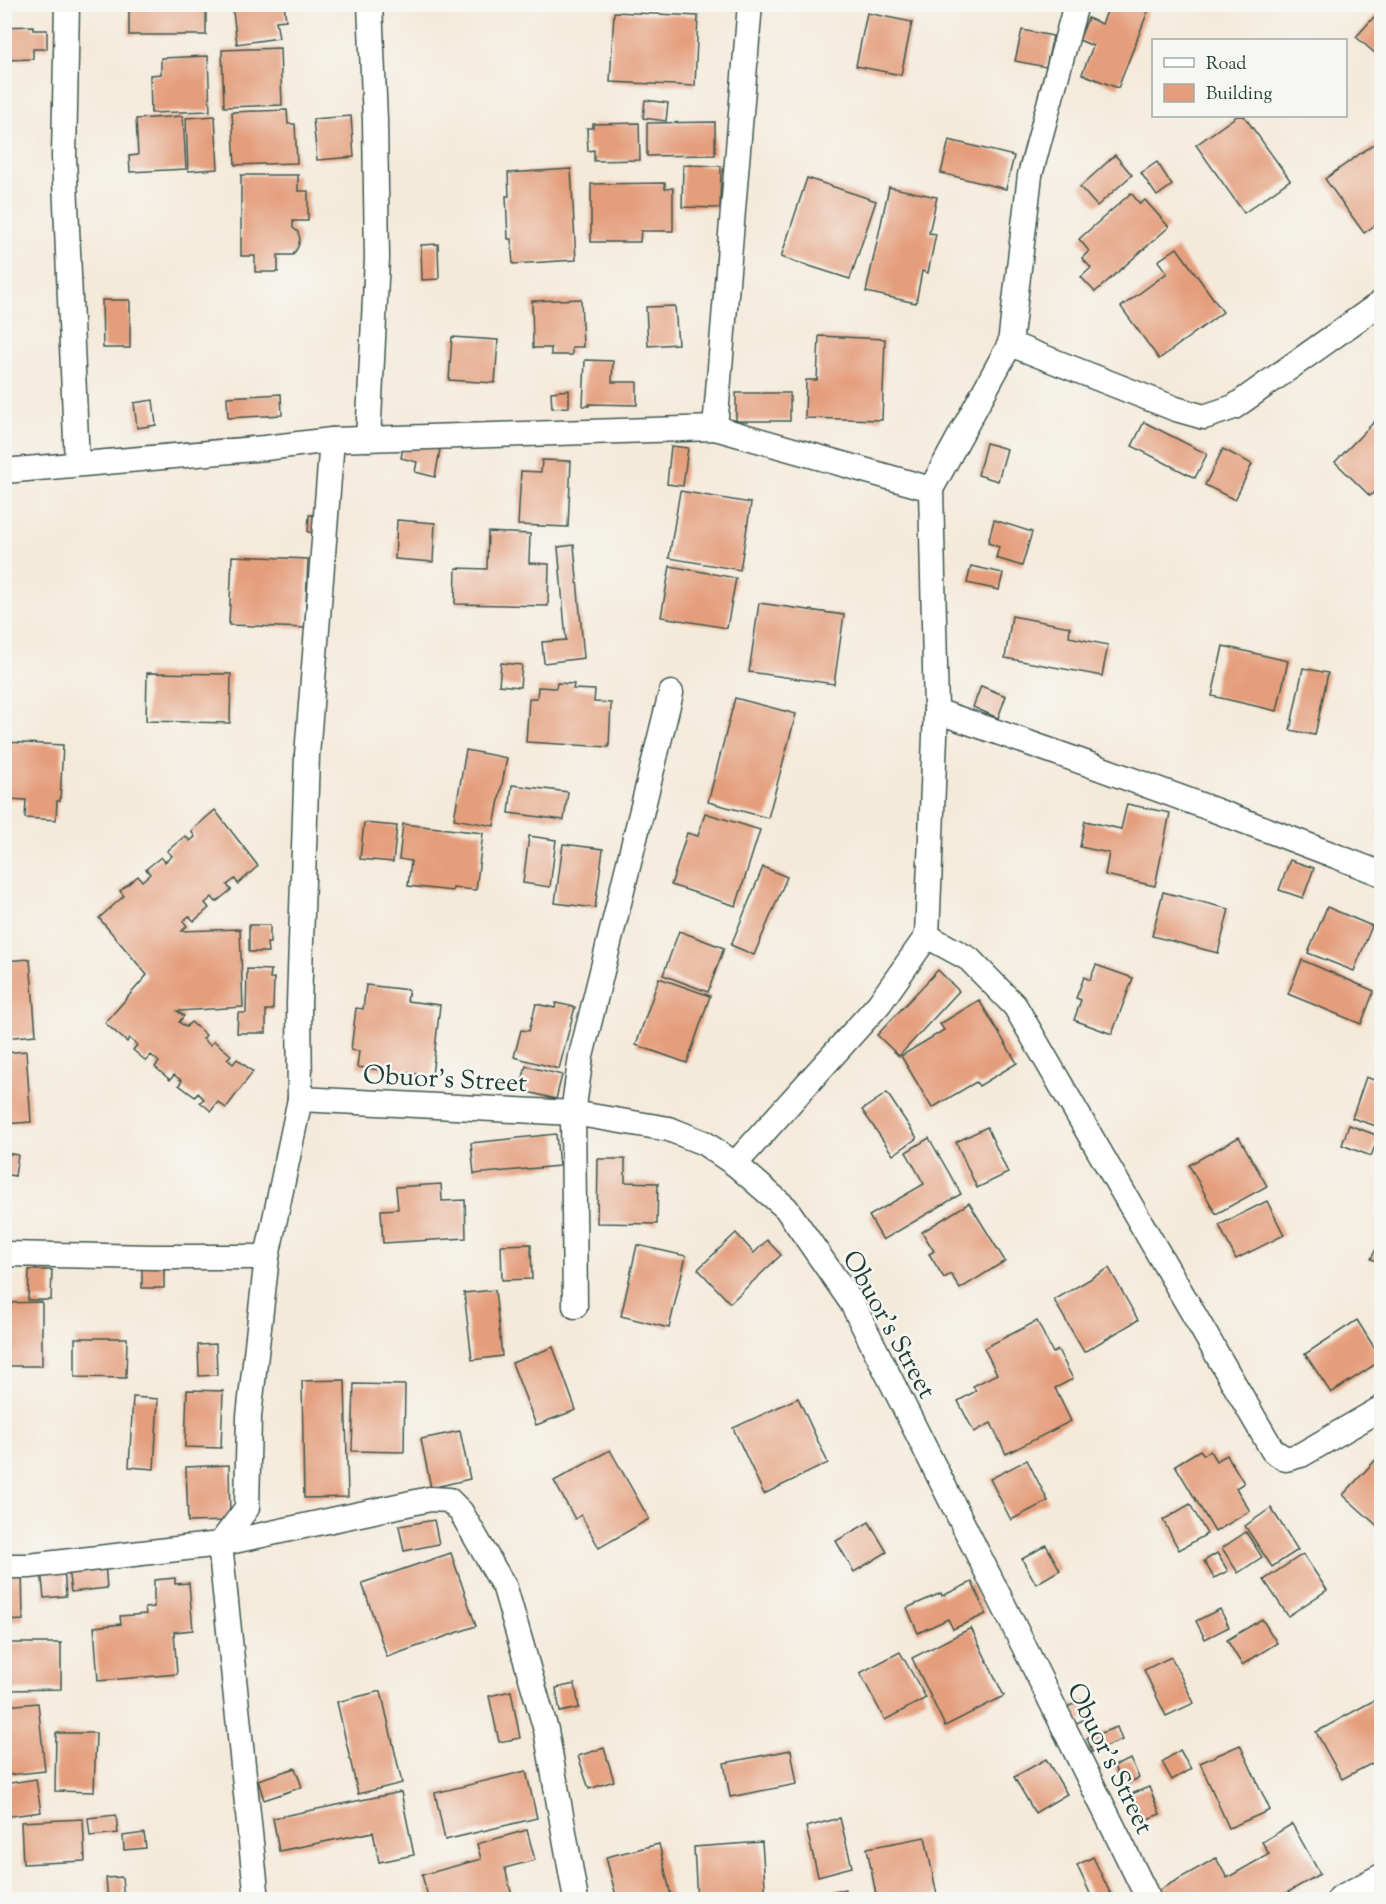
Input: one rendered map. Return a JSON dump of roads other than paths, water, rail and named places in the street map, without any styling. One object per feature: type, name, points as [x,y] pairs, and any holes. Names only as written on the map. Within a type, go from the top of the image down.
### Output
[{"type":"street","points":[[67,4],[64,157],[77,464]]},
{"type":"street","points":[[368,440],[376,259],[375,120],[370,4]]},
{"type":"street","points":[[715,428],[750,4]]},
{"type":"street","points":[[735,1164],[879,1004],[927,936],[936,711],[932,489],[1010,344],[1030,175],[1076,4]]},
{"type":"street","points":[[1010,344],[1176,409],[1204,417],[1234,407],[1382,302]]},
{"type":"street","points":[[4,471],[332,440],[715,428],[932,489]]},
{"type":"street","points":[[257,1899],[220,1544],[247,1508],[249,1416],[267,1257],[300,1099],[299,1004],[307,755],[332,440]]},
{"type":"street","points":[[574,1306],[573,1113],[581,1056],[671,693]]},
{"type":"street","points":[[936,711],[1099,767],[1382,874]]},
{"type":"street","points":[[927,936],[969,959],[1016,1006],[1273,1451],[1286,1459],[1301,1455],[1382,1408]]},
{"type":"street","name":"Obuor’s Street","points":[[300,1099],[573,1113],[669,1129],[704,1143],[735,1164],[786,1208],[852,1303],[1149,1899]]},
{"type":"street","points":[[4,1254],[267,1257]]},
{"type":"street","points":[[4,1566],[29,1566],[220,1544],[430,1499],[449,1500],[461,1512],[505,1588],[546,1730],[576,1899]]},
{"type":"street","points":[[1342,1899],[1382,1879]]}]
